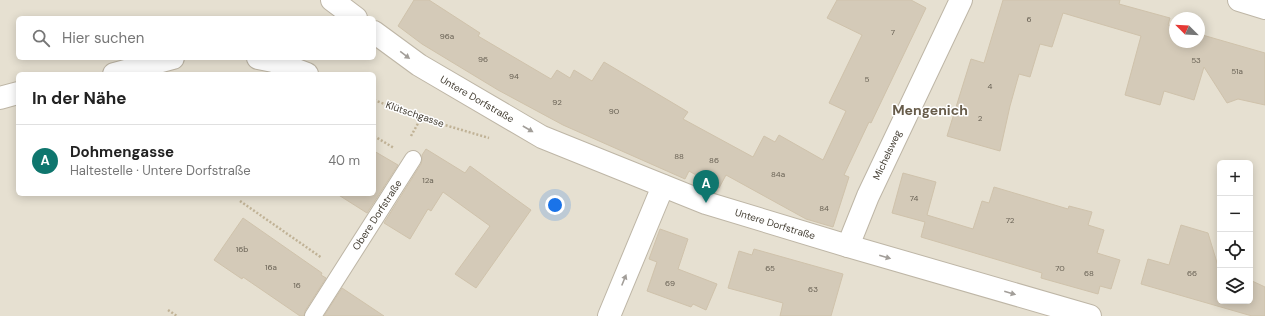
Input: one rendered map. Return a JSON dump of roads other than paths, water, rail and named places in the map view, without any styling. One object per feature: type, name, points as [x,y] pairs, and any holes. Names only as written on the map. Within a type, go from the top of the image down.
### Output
[{"type":"street","points":[[332,0],[353,16]]},
{"type":"street","name":"Michelsweg","points":[[848,246],[868,196],[961,0]]},
{"type":"street","points":[[1239,0],[1265,8]]},
{"type":"street","name":"Untere Dorfstraße","points":[[376,34],[418,65],[542,137],[663,186],[706,203],[1090,316]]},
{"type":"street","points":[[121,72],[166,60]]},
{"type":"street","points":[[268,60],[302,72]]},
{"type":"street","points":[[0,98],[16,94]]},
{"type":"street","points":[[609,316],[663,186]]},
{"type":"lane","name":"Obere Dorfstraße","points":[[313,316],[413,159]]},
{"type":"place","name":"Dohmengasse","points":[[706,203]]},
{"type":"district","name":"Mengenich","points":[[930,110]]}]
